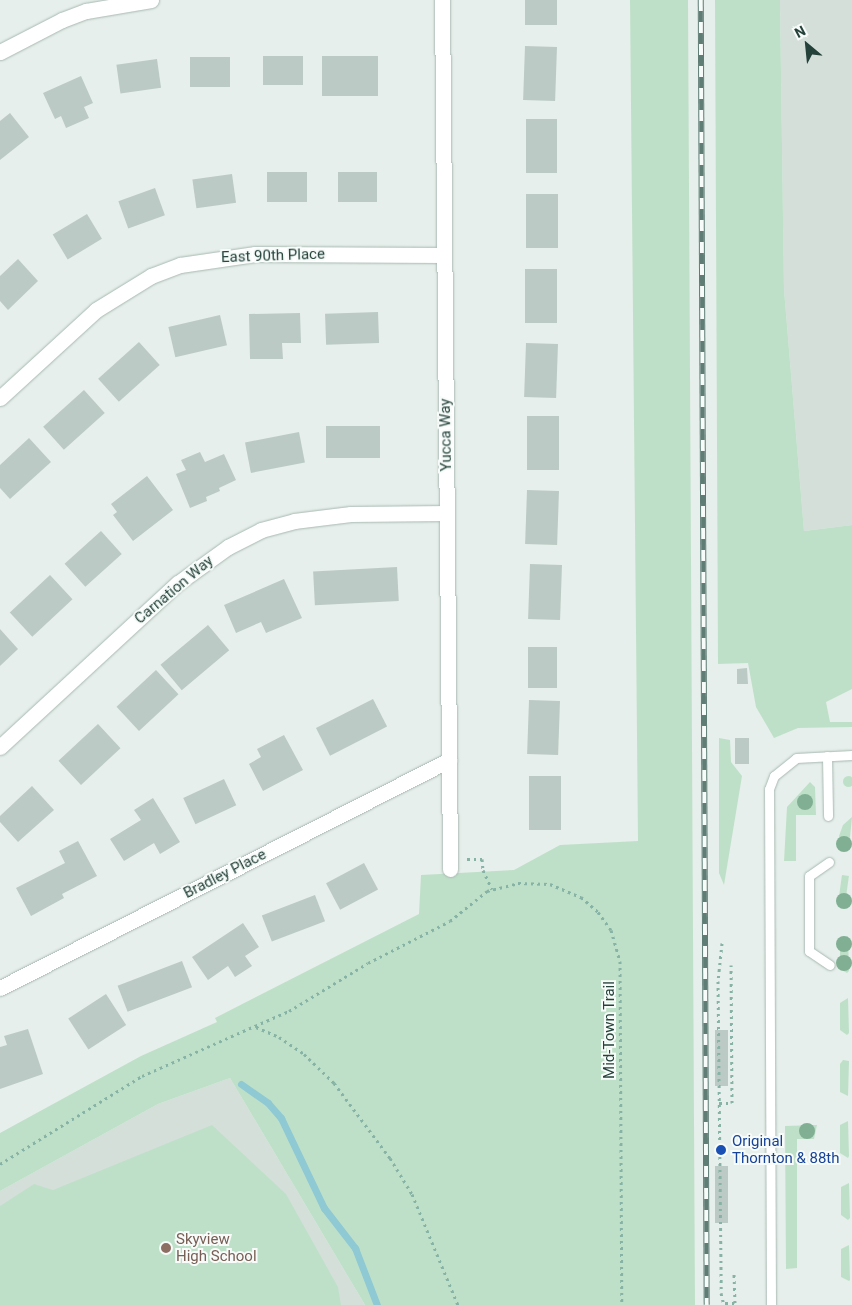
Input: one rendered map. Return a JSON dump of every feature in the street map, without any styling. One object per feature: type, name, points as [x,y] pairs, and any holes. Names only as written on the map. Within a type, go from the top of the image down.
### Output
[{"type":"street","points":[[0,52],[62,20],[86,11],[151,0]]},
{"type":"street","name":"Yucca Way","points":[[442,0],[450,869]]},
{"type":"street","name":"East 90th Place","points":[[0,398],[96,310],[151,276],[180,265],[255,254],[444,255]]},
{"type":"street","name":"Carnation Way","points":[[0,747],[178,583],[228,546],[261,530],[294,521],[351,514],[447,513]]},
{"type":"street","name":"Bradley Place","points":[[0,988],[449,760]]},
{"type":"lane","points":[[827,756],[828,816]]},
{"type":"lane","points":[[771,1305],[769,789],[774,776],[796,758],[852,756]]},
{"type":"lane","points":[[828,862],[809,876],[809,951],[830,965]]},
{"type":"path","points":[[0,1164],[142,1076],[256,1027],[450,921],[492,889],[483,870],[482,859],[477,859]]},
{"type":"path","name":"Mid-Town Trail","points":[[492,889],[518,883],[540,883],[572,892],[598,912],[615,942],[620,970],[622,1305]]},
{"type":"path","points":[[722,943],[718,981],[721,1293],[724,1304],[734,1303],[734,1270]]},
{"type":"path","points":[[719,1103],[732,1103],[731,964]]},
{"type":"path","points":[[256,1027],[279,1037],[304,1054],[334,1083],[390,1158],[412,1194],[458,1305]]},
{"type":"shaded area","points":[[780,0],[852,0],[852,525],[804,531],[784,289]]},
{"type":"shaded area","name":"Skyview High School","points":[[230,1078],[365,1305],[0,1305],[0,1191],[158,1104]]},
{"type":"green space","points":[[630,0],[688,0],[695,1305],[365,1305],[230,1078],[158,1104],[0,1191],[0,1133],[141,1056],[217,1022],[215,1018],[419,914],[421,875],[514,870],[560,845],[638,841]]},
{"type":"green space","points":[[715,0],[780,0],[784,289],[804,531],[852,525],[852,689],[826,702],[830,722],[852,722],[852,727],[798,728],[774,738],[756,707],[748,663],[718,664]]},
{"type":"green space","points":[[719,738],[730,740],[731,762],[742,776],[724,885],[719,873]]},
{"type":"green space","points":[[848,775],[854,781],[848,787],[842,781]]},
{"type":"green space","points":[[810,782],[815,787],[816,815],[796,815],[796,861],[784,861],[787,807]]},
{"type":"green space","points":[[852,817],[849,847],[842,849],[839,836],[843,825]]},
{"type":"green space","points":[[842,875],[849,876],[844,908],[838,907]]},
{"type":"green space","points":[[848,936],[849,971],[847,973],[840,969],[840,941]]},
{"type":"green space","points":[[848,998],[849,1033],[847,1035],[840,1030],[840,1003]]},
{"type":"green space","points":[[843,1060],[849,1061],[848,1096],[840,1092],[840,1064]]},
{"type":"green space","points":[[848,1121],[848,1158],[840,1153],[840,1125]]},
{"type":"green space","name":"Skyview High School","points":[[212,1125],[286,1194],[338,1287],[341,1305],[0,1305],[0,1206],[34,1184],[53,1190]]},
{"type":"green space","points":[[817,1125],[814,1139],[797,1139],[797,1268],[786,1269],[785,1126]]},
{"type":"green space","points":[[849,1183],[850,1218],[848,1220],[841,1215],[841,1187]]},
{"type":"green space","points":[[849,1245],[849,1281],[841,1277],[841,1249]]},
{"type":"building","points":[[525,0],[557,0],[557,25],[525,25]]},
{"type":"building","points":[[525,46],[557,47],[555,101],[523,100]]},
{"type":"building","points":[[263,56],[303,56],[303,85],[263,85]]},
{"type":"building","points":[[322,56],[378,56],[378,96],[322,96]]},
{"type":"building","points":[[190,57],[230,57],[230,87],[190,87]]},
{"type":"building","points":[[157,59],[161,88],[120,93],[116,65]]},
{"type":"building","points":[[81,76],[93,103],[84,107],[89,118],[66,128],[61,116],[55,119],[43,93]]},
{"type":"building","points":[[10,113],[29,137],[0,160],[0,121]]},
{"type":"building","points":[[526,119],[557,119],[557,173],[526,173]]},
{"type":"building","points":[[267,172],[307,172],[307,202],[267,202]]},
{"type":"building","points":[[338,172],[377,172],[377,202],[338,202]]},
{"type":"building","points":[[232,174],[236,203],[196,208],[192,180]]},
{"type":"building","points":[[155,188],[165,215],[128,229],[118,201]]},
{"type":"building","points":[[526,194],[558,194],[558,248],[526,248]]},
{"type":"building","points":[[87,214],[102,239],[68,259],[53,235]]},
{"type":"building","points":[[18,259],[38,281],[8,310],[0,301],[0,276]]},
{"type":"building","points":[[525,269],[557,269],[557,323],[525,323]]},
{"type":"building","points":[[378,312],[379,343],[326,345],[325,314]]},
{"type":"building","points":[[300,313],[301,343],[282,343],[283,359],[250,359],[249,314]]},
{"type":"building","points":[[220,315],[227,345],[175,357],[168,327]]},
{"type":"building","points":[[139,342],[160,365],[119,402],[98,379]]},
{"type":"building","points":[[526,343],[558,344],[556,398],[524,397]]},
{"type":"building","points":[[84,390],[105,413],[64,450],[43,427]]},
{"type":"building","points":[[527,416],[559,416],[559,470],[527,470]]},
{"type":"building","points":[[326,426],[380,426],[380,458],[326,458]]},
{"type":"building","points":[[299,432],[305,462],[251,473],[245,442]]},
{"type":"building","points":[[29,438],[51,462],[10,499],[0,488],[0,465]]},
{"type":"building","points":[[200,452],[205,462],[224,454],[236,480],[219,488],[220,491],[206,497],[207,501],[190,508],[176,474],[186,470],[181,460]]},
{"type":"building","points":[[147,476],[173,510],[133,541],[113,515],[117,512],[111,504]]},
{"type":"building","points":[[527,490],[559,491],[557,545],[525,544]]},
{"type":"building","points":[[101,531],[122,554],[85,587],[65,564]]},
{"type":"building","points":[[530,564],[562,565],[560,620],[528,619]]},
{"type":"building","points":[[397,567],[399,601],[315,605],[313,571]]},
{"type":"building","points":[[50,575],[73,599],[32,637],[10,613]]},
{"type":"building","points":[[284,579],[302,618],[266,633],[261,622],[236,633],[224,605]]},
{"type":"building","points":[[208,625],[229,650],[182,690],[161,665]]},
{"type":"building","points":[[0,629],[18,649],[0,666]]},
{"type":"building","points":[[528,647],[557,647],[557,688],[528,688]]},
{"type":"building","points":[[747,668],[748,684],[737,684],[737,669]]},
{"type":"building","points":[[156,670],[179,694],[139,731],[117,707]]},
{"type":"building","points":[[373,699],[387,727],[330,756],[316,728]]},
{"type":"building","points":[[529,700],[560,701],[558,755],[527,754]]},
{"type":"building","points":[[98,724],[121,748],[81,785],[59,761]]},
{"type":"building","points":[[284,735],[303,770],[263,791],[249,764],[261,757],[257,749]]},
{"type":"building","points":[[735,738],[749,738],[749,764],[735,764]]},
{"type":"building","points":[[529,776],[561,776],[561,830],[529,830]]},
{"type":"building","points":[[224,779],[236,805],[195,824],[183,798]]},
{"type":"building","points":[[32,786],[54,810],[18,842],[0,822],[0,816]]},
{"type":"building","points":[[153,798],[180,842],[160,854],[154,843],[124,861],[110,839],[141,820],[134,810]]},
{"type":"building","points":[[78,841],[97,876],[62,894],[64,898],[31,916],[16,888],[65,863],[59,851]]},
{"type":"building","points":[[364,863],[378,889],[340,910],[326,883]]},
{"type":"building","points":[[315,895],[325,921],[272,942],[262,915]]},
{"type":"building","points":[[243,923],[259,947],[245,956],[252,966],[235,977],[228,966],[208,980],[192,957]]},
{"type":"building","points":[[182,961],[192,987],[128,1012],[118,986]]},
{"type":"building","points":[[106,994],[126,1025],[88,1050],[68,1019]]},
{"type":"building","points":[[28,1029],[43,1074],[0,1089],[0,1047],[7,1045],[4,1036]]},
{"type":"building","points":[[715,1030],[728,1030],[728,1086],[715,1086]]},
{"type":"building","points":[[715,1166],[728,1166],[728,1223],[715,1223]]},
{"type":"waterway","points":[[241,1084],[268,1103],[281,1118],[324,1208],[355,1248],[377,1305]]},
{"type":"railway","points":[[701,0],[707,1305]]},
{"type":"place","name":"Original Thornton & 88th","points":[[721,1150]]},
{"type":"place","name":"Skyview High School","points":[[166,1248]]}]
